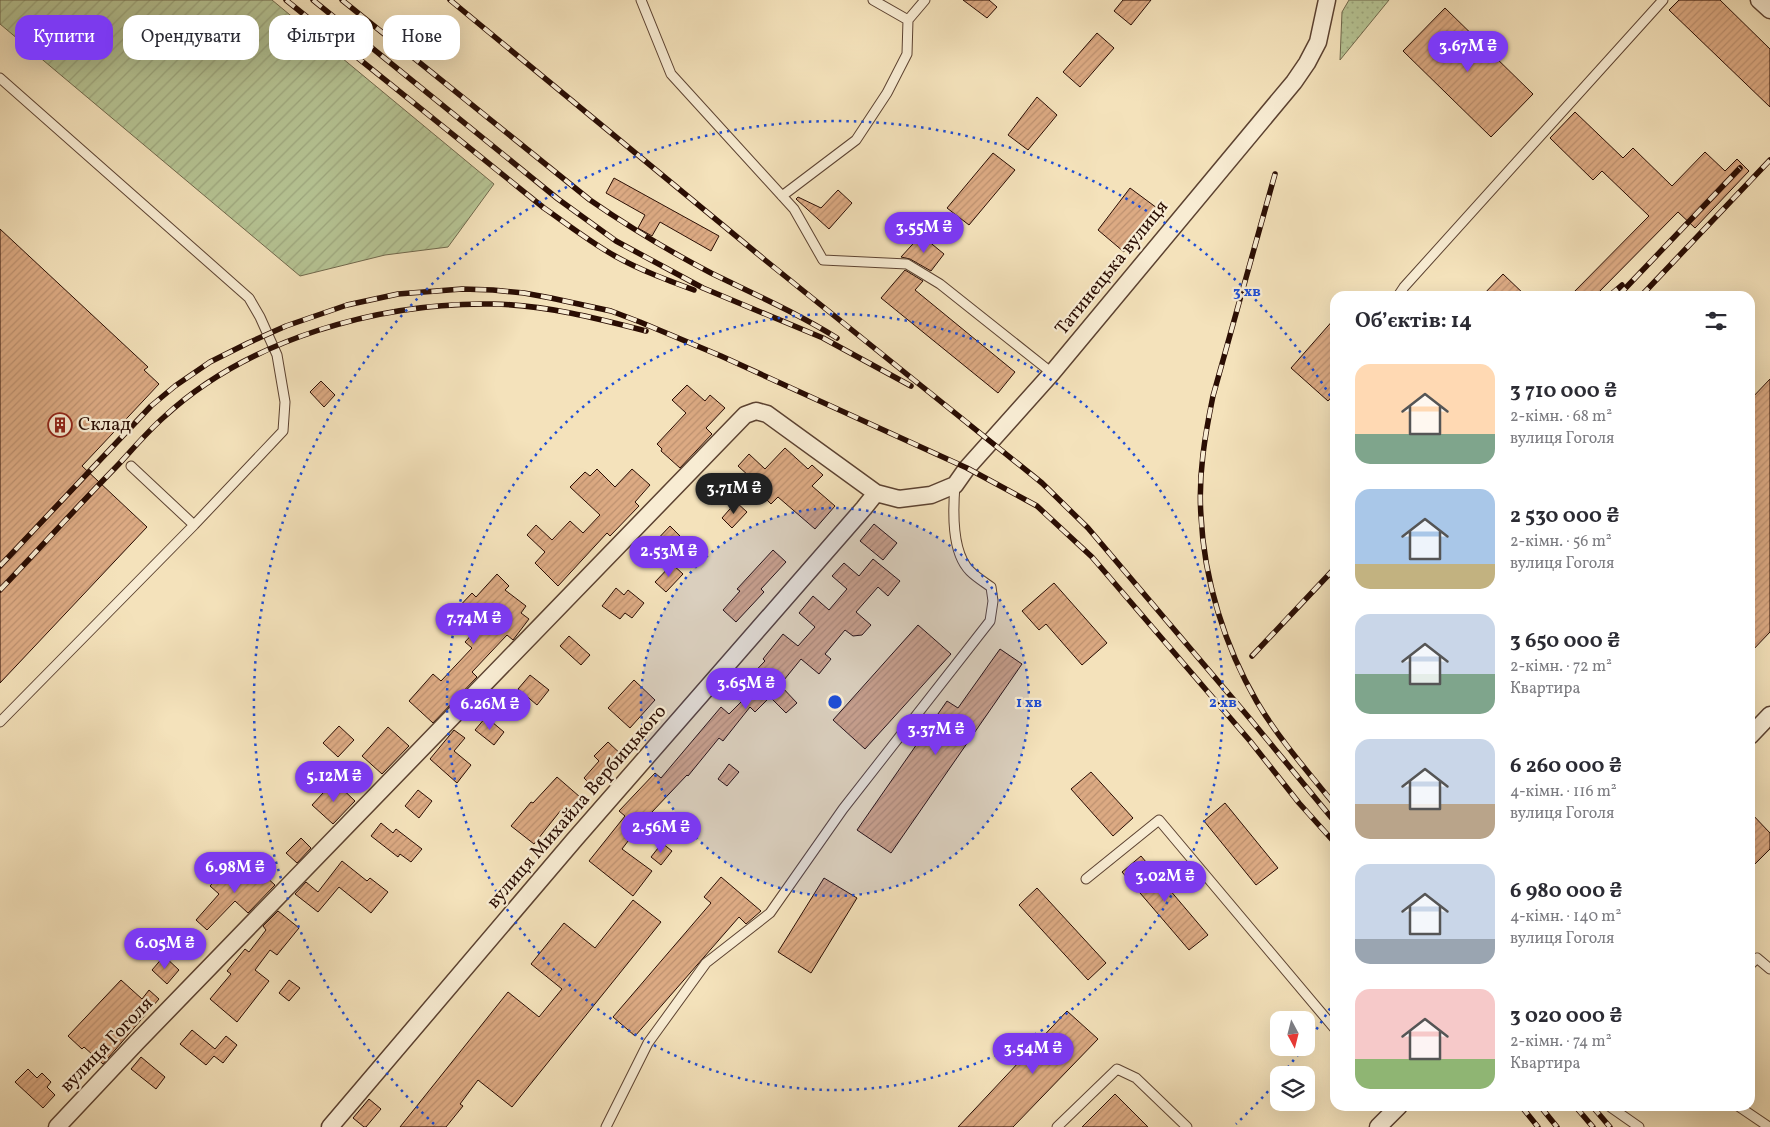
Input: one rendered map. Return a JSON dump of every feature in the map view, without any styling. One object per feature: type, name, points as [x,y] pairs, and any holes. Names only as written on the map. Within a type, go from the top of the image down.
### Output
[{"type":"street","name":"Татинецька вулиця","points":[[955,485],[967,468],[1052,373],[1294,82],[1318,42],[1327,0]]},
{"type":"street","points":[[1760,0],[1770,10]]},
{"type":"street","name":"вулиця Гоголя","points":[[57,1127],[142,1036],[745,415],[756,411],[766,414],[876,493]]},
{"type":"street","points":[[876,493],[899,499],[920,497],[931,495],[955,485]]},
{"type":"street","name":"вулиця Михайла Вербицького","points":[[330,1127],[575,838],[858,516],[876,493]]},
{"type":"street","points":[[1755,731],[1770,715]]},
{"type":"street","points":[[1378,1127],[1394,1111]]},
{"type":"lane","points":[[641,0],[671,74],[794,209],[823,260],[907,264],[940,284],[1052,373]]},
{"type":"lane","points":[[873,0],[908,20]]},
{"type":"lane","points":[[782,196],[856,140],[887,93],[907,54],[908,20],[925,0]]},
{"type":"lane","points":[[1401,291],[1663,0]]},
{"type":"lane","points":[[0,78],[249,298],[277,355],[285,402],[282,431],[194,525],[0,722]]},
{"type":"lane","points":[[131,466],[194,525]]},
{"type":"lane","points":[[606,1127],[648,1043],[706,963],[770,913],[843,808],[990,621],[993,601],[991,587],[968,570],[954,536],[953,510],[955,485]]},
{"type":"lane","points":[[1086,879],[1159,820],[1330,1023]]},
{"type":"lane","points":[[1755,961],[1758,958],[1770,969]]},
{"type":"lane","points":[[1058,1127],[1117,1069],[1136,1078],[1187,1127]]},
{"type":"lane","points":[[1616,1111],[1639,1127]]},
{"type":"lane","points":[[1745,1111],[1769,1127]]},
{"type":"green space","points":[[0,0],[272,0],[290,15],[269,15],[269,60],[344,60],[494,184],[448,247],[385,255],[300,276],[43,60],[113,60],[113,15],[15,15],[15,37],[0,24]]},
{"type":"green space","points":[[1349,0],[1389,0],[1340,60],[1342,12]]},
{"type":"building","points":[[963,0],[989,0],[997,7],[987,18]]},
{"type":"building","points":[[1123,0],[1151,0],[1131,25],[1114,11]]},
{"type":"building","points":[[1679,0],[1720,0],[1770,49],[1770,107],[1669,10]]},
{"type":"building","points":[[1445,8],[1533,94],[1491,137],[1403,51]]},
{"type":"building","points":[[1097,33],[1114,48],[1080,87],[1063,72]]},
{"type":"building","points":[[1037,97],[1057,115],[1028,150],[1008,135]]},
{"type":"building","points":[[1575,112],[1623,158],[1633,148],[1672,186],[1705,152],[1725,171],[1737,159],[1749,171],[1695,228],[1678,212],[1600,291],[1575,291],[1649,216],[1602,171],[1593,180],[1550,138]]},
{"type":"building","points":[[993,153],[1015,170],[969,225],[947,208]]},
{"type":"building","points":[[614,178],[719,236],[711,251],[660,222],[652,236],[638,228],[645,215],[606,193]]},
{"type":"building","points":[[1130,188],[1157,208],[1124,252],[1098,230]]},
{"type":"building","points":[[838,190],[852,203],[829,229],[796,199],[798,197],[821,208]]},
{"type":"building","name":"Склад","points":[[0,229],[148,367],[144,370],[159,384],[82,466],[147,527],[0,683]]},
{"type":"building","points":[[921,235],[944,254],[931,271],[910,259],[901,257]]},
{"type":"building","points":[[905,270],[923,281],[915,290],[1015,372],[998,393],[881,298]]},
{"type":"building","points":[[1503,274],[1521,291],[1487,291]]},
{"type":"building","points":[[1330,324],[1330,399],[1328,401],[1291,368]]},
{"type":"building","points":[[1770,379],[1770,632],[1755,648],[1755,395]]},
{"type":"building","points":[[321,381],[335,395],[324,407],[310,392]]},
{"type":"building","points":[[687,385],[705,401],[710,395],[725,408],[706,428],[712,434],[680,468],[661,451],[662,449],[657,444],[686,413],[672,400]]},
{"type":"building","points":[[785,448],[808,469],[812,465],[823,475],[812,486],[835,506],[815,529],[778,497],[771,504],[758,491],[762,488],[738,466],[749,454],[765,469]]},
{"type":"building","points":[[597,469],[615,487],[632,469],[650,485],[635,502],[639,506],[610,536],[607,533],[558,586],[535,563],[545,552],[527,535],[536,525],[552,540],[570,521],[583,533],[600,515],[570,487],[585,472],[590,476]]},
{"type":"building","points":[[736,502],[747,512],[732,528],[722,518]]},
{"type":"building","points":[[874,524],[897,543],[883,560],[860,541]]},
{"type":"building","points":[[670,526],[685,541],[668,560],[652,545]]},
{"type":"building","points":[[773,550],[786,562],[761,589],[764,592],[736,622],[723,610],[740,591],[737,589]]},
{"type":"building","points":[[873,559],[900,581],[888,596],[878,587],[856,612],[871,625],[862,635],[853,636],[845,630],[825,654],[831,659],[819,674],[801,659],[780,685],[797,703],[786,713],[770,697],[755,712],[750,707],[723,741],[719,738],[688,776],[634,831],[622,849],[652,871],[633,896],[589,861],[625,816],[619,811],[655,773],[661,778],[721,707],[729,714],[747,696],[739,688],[765,661],[763,659],[783,634],[798,646],[815,627],[799,613],[813,596],[829,610],[847,589],[832,576],[844,563],[859,576]]},
{"type":"building","points":[[672,564],[683,574],[666,592],[655,582]]},
{"type":"building","points":[[497,574],[509,586],[505,590],[526,606],[521,613],[529,619],[513,640],[507,635],[472,672],[477,677],[433,723],[409,701],[433,674],[441,681],[472,648],[465,642],[475,631],[454,612],[472,593],[476,597]]},
{"type":"building","points":[[1054,583],[1107,643],[1082,665],[1046,624],[1039,630],[1022,611]]},
{"type":"building","points":[[616,588],[624,595],[628,590],[644,603],[632,618],[625,613],[620,619],[602,606]]},
{"type":"building","points":[[918,625],[951,654],[865,749],[833,720]]},
{"type":"building","points":[[569,636],[590,655],[581,665],[560,646]]},
{"type":"building","points":[[1000,649],[1022,664],[891,853],[857,830],[947,701],[958,708]]},
{"type":"building","points":[[530,675],[549,690],[537,705],[518,689]]},
{"type":"building","points":[[634,680],[655,700],[630,728],[608,708]]},
{"type":"building","points":[[486,717],[504,732],[494,745],[475,730]]},
{"type":"building","points":[[339,726],[354,740],[338,757],[323,743]]},
{"type":"building","points":[[388,727],[409,746],[382,774],[362,756]]},
{"type":"building","points":[[454,730],[465,738],[454,751],[471,765],[457,783],[430,759]]},
{"type":"building","points":[[608,742],[625,758],[596,790],[584,778],[599,761],[594,756]]},
{"type":"building","points":[[729,764],[739,772],[727,786],[718,779]]},
{"type":"building","points":[[1091,772],[1133,818],[1113,836],[1071,789]]},
{"type":"building","points":[[557,777],[580,797],[565,813],[561,810],[534,844],[511,826],[531,802],[533,803]]},
{"type":"building","points":[[334,781],[355,801],[333,824],[312,805]]},
{"type":"building","points":[[418,790],[432,801],[419,818],[405,806]]},
{"type":"building","points":[[1225,803],[1278,868],[1256,885],[1204,821]]},
{"type":"building","points":[[1755,817],[1770,833],[1770,849],[1755,864]]},
{"type":"building","points":[[381,823],[393,833],[396,829],[422,849],[411,862],[400,854],[398,857],[371,836]]},
{"type":"building","points":[[301,838],[311,848],[297,863],[286,853]]},
{"type":"building","points":[[662,843],[672,851],[661,865],[651,857]]},
{"type":"building","points":[[1141,856],[1208,935],[1189,950],[1122,872]]},
{"type":"building","points":[[342,861],[367,881],[370,878],[388,892],[371,913],[339,887],[318,912],[295,894],[306,882],[318,892]]},
{"type":"building","points":[[228,866],[243,881],[255,867],[275,885],[248,913],[235,901],[207,930],[196,920],[219,894],[210,886]]},
{"type":"building","points":[[721,877],[761,911],[746,924],[739,917],[635,1036],[613,1017],[711,903],[704,897]]},
{"type":"building","points":[[824,878],[857,898],[811,973],[778,952]]},
{"type":"building","points":[[1037,888],[1106,963],[1088,980],[1019,905]]},
{"type":"building","points":[[633,900],[661,922],[512,1107],[478,1080],[460,1104],[463,1106],[446,1127],[400,1127],[508,992],[539,1017],[562,989],[531,964],[564,923],[595,948]]},
{"type":"building","points":[[278,911],[299,928],[277,955],[270,950],[255,970],[269,981],[237,1022],[210,999],[231,974],[227,971],[245,949],[249,952],[266,930],[263,926]]},
{"type":"building","points":[[164,956],[179,970],[167,984],[152,970]]},
{"type":"building","points":[[121,980],[142,999],[149,990],[159,999],[103,1064],[68,1036]]},
{"type":"building","points":[[289,980],[300,988],[289,1001],[279,993]]},
{"type":"building","points":[[1067,1011],[1098,1039],[1013,1127],[958,1127]]},
{"type":"building","points":[[192,1030],[215,1049],[226,1036],[237,1045],[223,1063],[214,1056],[206,1065],[180,1044]]},
{"type":"building","points":[[141,1057],[165,1077],[156,1089],[131,1069]]},
{"type":"building","points":[[28,1069],[37,1078],[42,1073],[51,1082],[47,1087],[55,1095],[43,1108],[15,1082]]},
{"type":"building","points":[[1115,1094],[1148,1127],[1082,1127]]},
{"type":"building","points":[[369,1099],[381,1109],[364,1127],[353,1118]]},
{"type":"railway","points":[[286,0],[570,227],[624,261],[694,290]]},
{"type":"railway","points":[[313,0],[558,199],[616,241],[703,288],[823,338],[911,386]]},
{"type":"railway","points":[[342,0],[590,200],[680,256],[791,312],[837,338]]},
{"type":"railway","points":[[450,0],[765,260],[1042,483],[1088,528],[1330,816]]},
{"type":"railway","points":[[1646,291],[1770,160]]},
{"type":"railway","points":[[1623,291],[1740,168]]},
{"type":"railway","points":[[1275,174],[1210,411],[1200,485],[1203,540],[1218,612],[1235,659],[1257,702],[1275,729],[1330,799]]},
{"type":"railway","points":[[1615,291],[1622,285]]},
{"type":"railway","points":[[0,566],[151,406],[175,386],[210,362],[248,343],[286,326],[347,305],[398,294],[462,289],[524,293],[551,298],[611,311],[721,356],[967,468],[1037,506],[1092,557],[1330,837]]},
{"type":"railway","points":[[0,590],[164,417],[198,390],[235,366],[275,346],[318,330],[361,318],[450,305],[493,304],[532,307],[589,317],[646,331]]},
{"type":"railway","points":[[1252,656],[1330,573]]},
{"type":"railway","points":[[1525,1111],[1538,1127]]},
{"type":"railway","points":[[1544,1111],[1557,1127]]},
{"type":"railway","points":[[1579,1111],[1593,1127]]},
{"type":"railway","points":[[1596,1111],[1610,1127]]},
{"type":"place","name":"Склад","points":[[60,425]]}]
